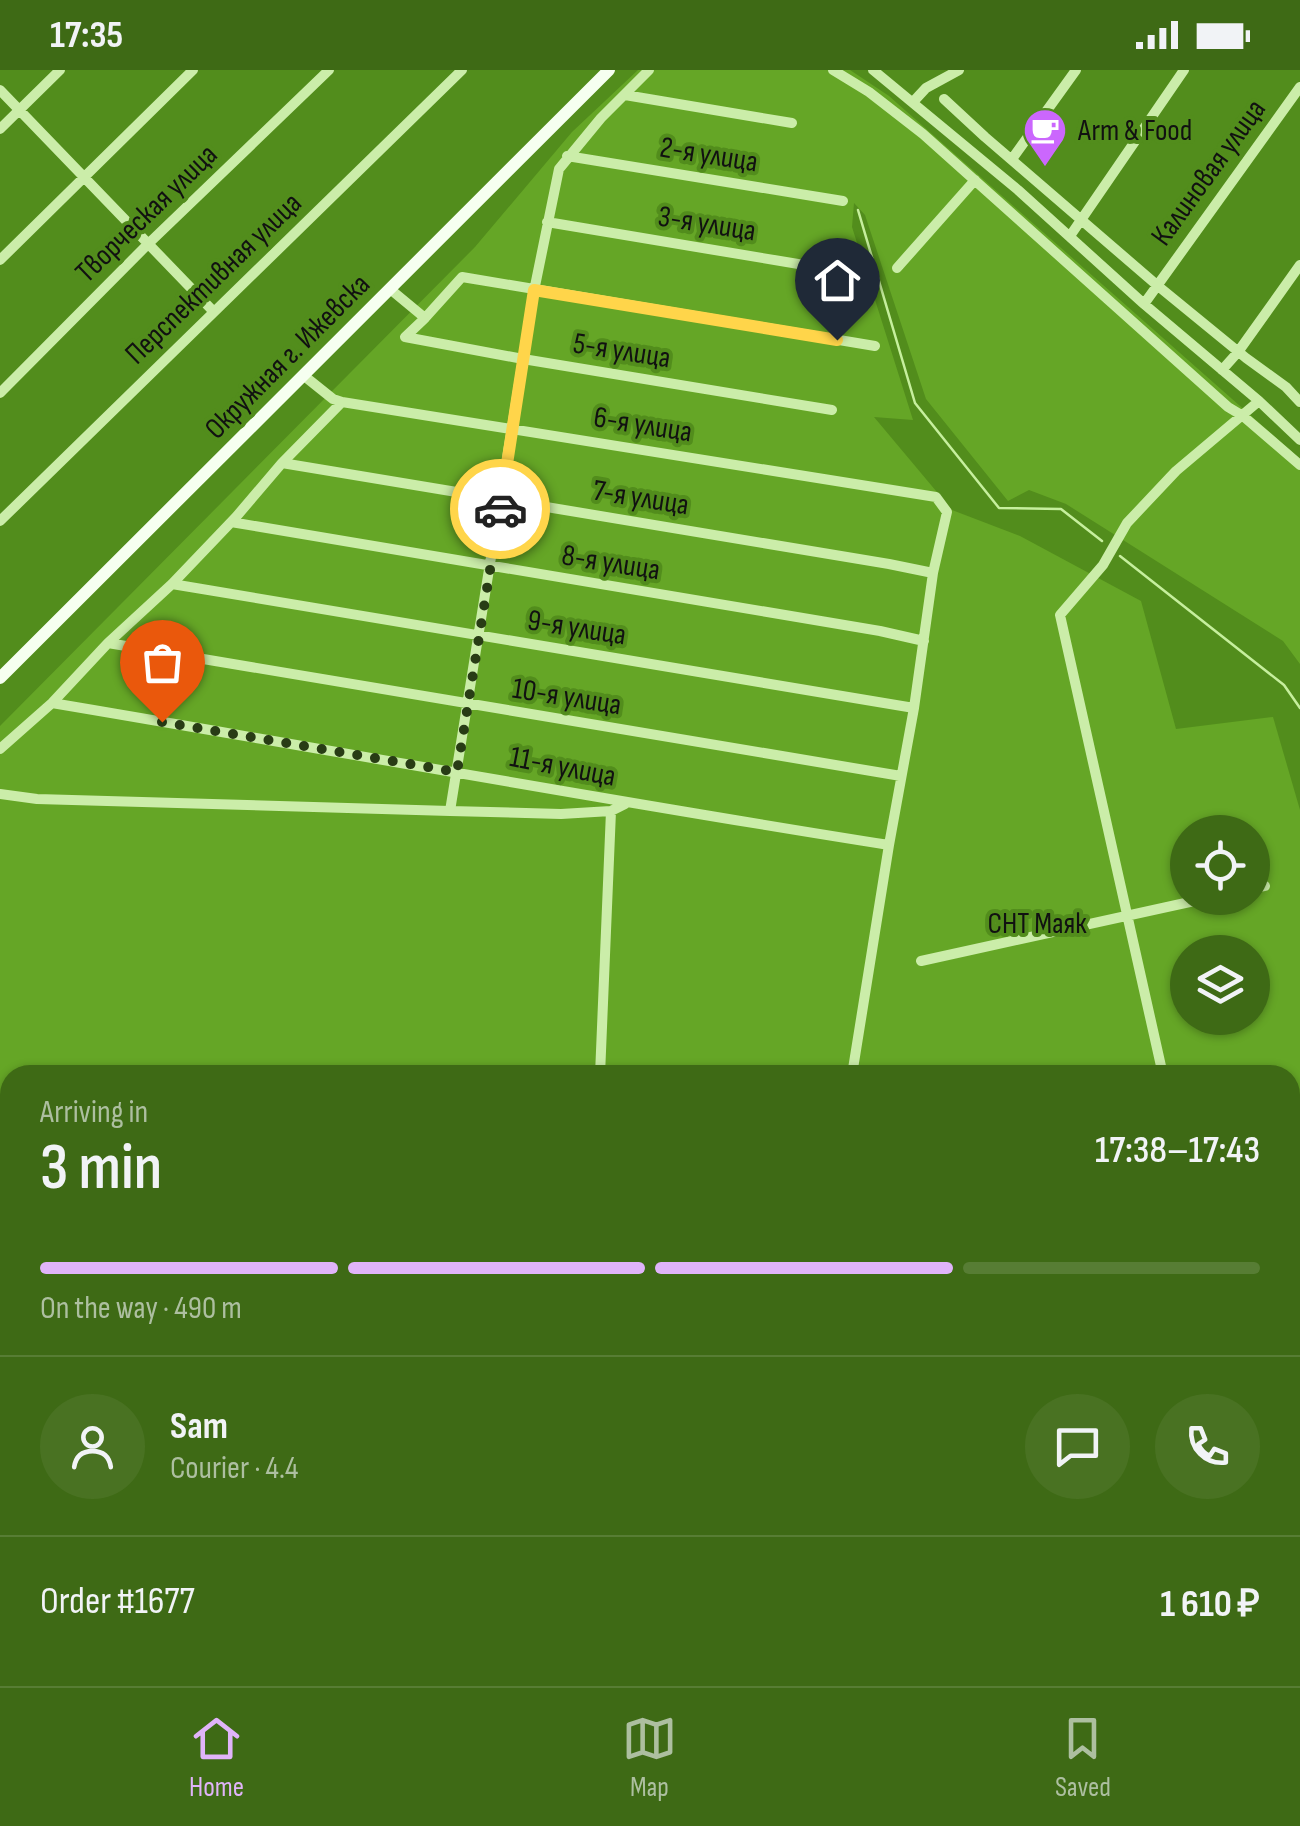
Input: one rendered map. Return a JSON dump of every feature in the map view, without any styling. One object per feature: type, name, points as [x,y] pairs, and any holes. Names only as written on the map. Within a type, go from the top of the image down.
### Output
[{"type":"main road","name":"Окружная г. Ижевска","points":[[0,678],[610,70]]},
{"type":"street","points":[[0,129],[60,70]]},
{"type":"street","points":[[0,260],[194,70]]},
{"type":"street","name":"Творческая улица","points":[[0,393],[329,70]]},
{"type":"street","name":"Перспективная улица","points":[[0,522],[462,70]]},
{"type":"street","points":[[450,811],[534,290],[559,169],[649,70]]},
{"type":"street","points":[[834,70],[923,134],[1216,397],[1300,465]]},
{"type":"street","points":[[873,70],[1018,190],[1300,440]]},
{"type":"street","points":[[913,102],[926,88],[959,70]]},
{"type":"street","points":[[1012,159],[1076,70]]},
{"type":"street","points":[[1070,236],[1184,70]]},
{"type":"street","name":"Калиновая улица","points":[[1144,304],[1300,87]]},
{"type":"street","points":[[0,90],[214,312]]},
{"type":"street","points":[[624,95],[792,123]]},
{"type":"street","points":[[944,99],[1158,286],[1300,402]]},
{"type":"street","name":"2-я улица","points":[[568,156],[843,201]]},
{"type":"street","points":[[1018,190],[1030,176]]},
{"type":"street","points":[[897,268],[974,180]]},
{"type":"street","name":"3-я улица","points":[[547,222],[858,274]]},
{"type":"street","points":[[1222,370],[1300,265]]},
{"type":"street","points":[[390,289],[424,318],[462,278],[875,346]]},
{"type":"street","name":"5-я улица","points":[[424,318],[404,337],[832,410]]},
{"type":"street","points":[[0,748],[52,703],[108,643],[172,584],[342,402],[304,376]]},
{"type":"street","points":[[1161,1065],[1060,615],[1103,565],[1128,523],[1176,471],[1259,401]]},
{"type":"street","name":"6-я улица","points":[[342,402],[936,497],[947,512],[933,573]]},
{"type":"street","name":"7-я улица","points":[[282,462],[933,573]]},
{"type":"street","name":"8-я улица","points":[[231,522],[924,641]]},
{"type":"street","points":[[854,1065],[933,573]]},
{"type":"street","name":"9-я улица","points":[[172,584],[914,708]]},
{"type":"street","name":"10-я улица","points":[[108,643],[901,776]]},
{"type":"street","name":"11-я улица","points":[[52,703],[624,804],[889,846]]},
{"type":"street","points":[[0,794],[37,799],[545,814],[611,811],[624,804]]},
{"type":"street","points":[[600,1065],[611,811]]},
{"type":"street","points":[[922,961],[1170,906]]},
{"type":"green space","name":"СНТ Маяк","points":[[638,70],[850,70],[889,96],[1300,459],[1300,664],[1283,641],[1066,504],[1029,490],[1008,501],[926,399],[865,215],[854,203],[852,227],[913,420],[874,417],[952,510],[1020,536],[1141,601],[1176,729],[1273,717],[1300,810],[1300,1065],[0,1065],[0,726],[475,247],[572,132]]},
{"type":"waterway","points":[[858,210],[915,403],[999,508],[1061,509],[1102,541]]},
{"type":"waterway","points":[[1120,556],[1284,685],[1300,708]]},
{"type":"way so far","points":[[162,722],[457,772],[500,509]]},
{"type":"place","name":"Arm & Food","points":[[1045,168]]},
{"type":"route","points":[[500,509],[534,290],[837,340]]}]
